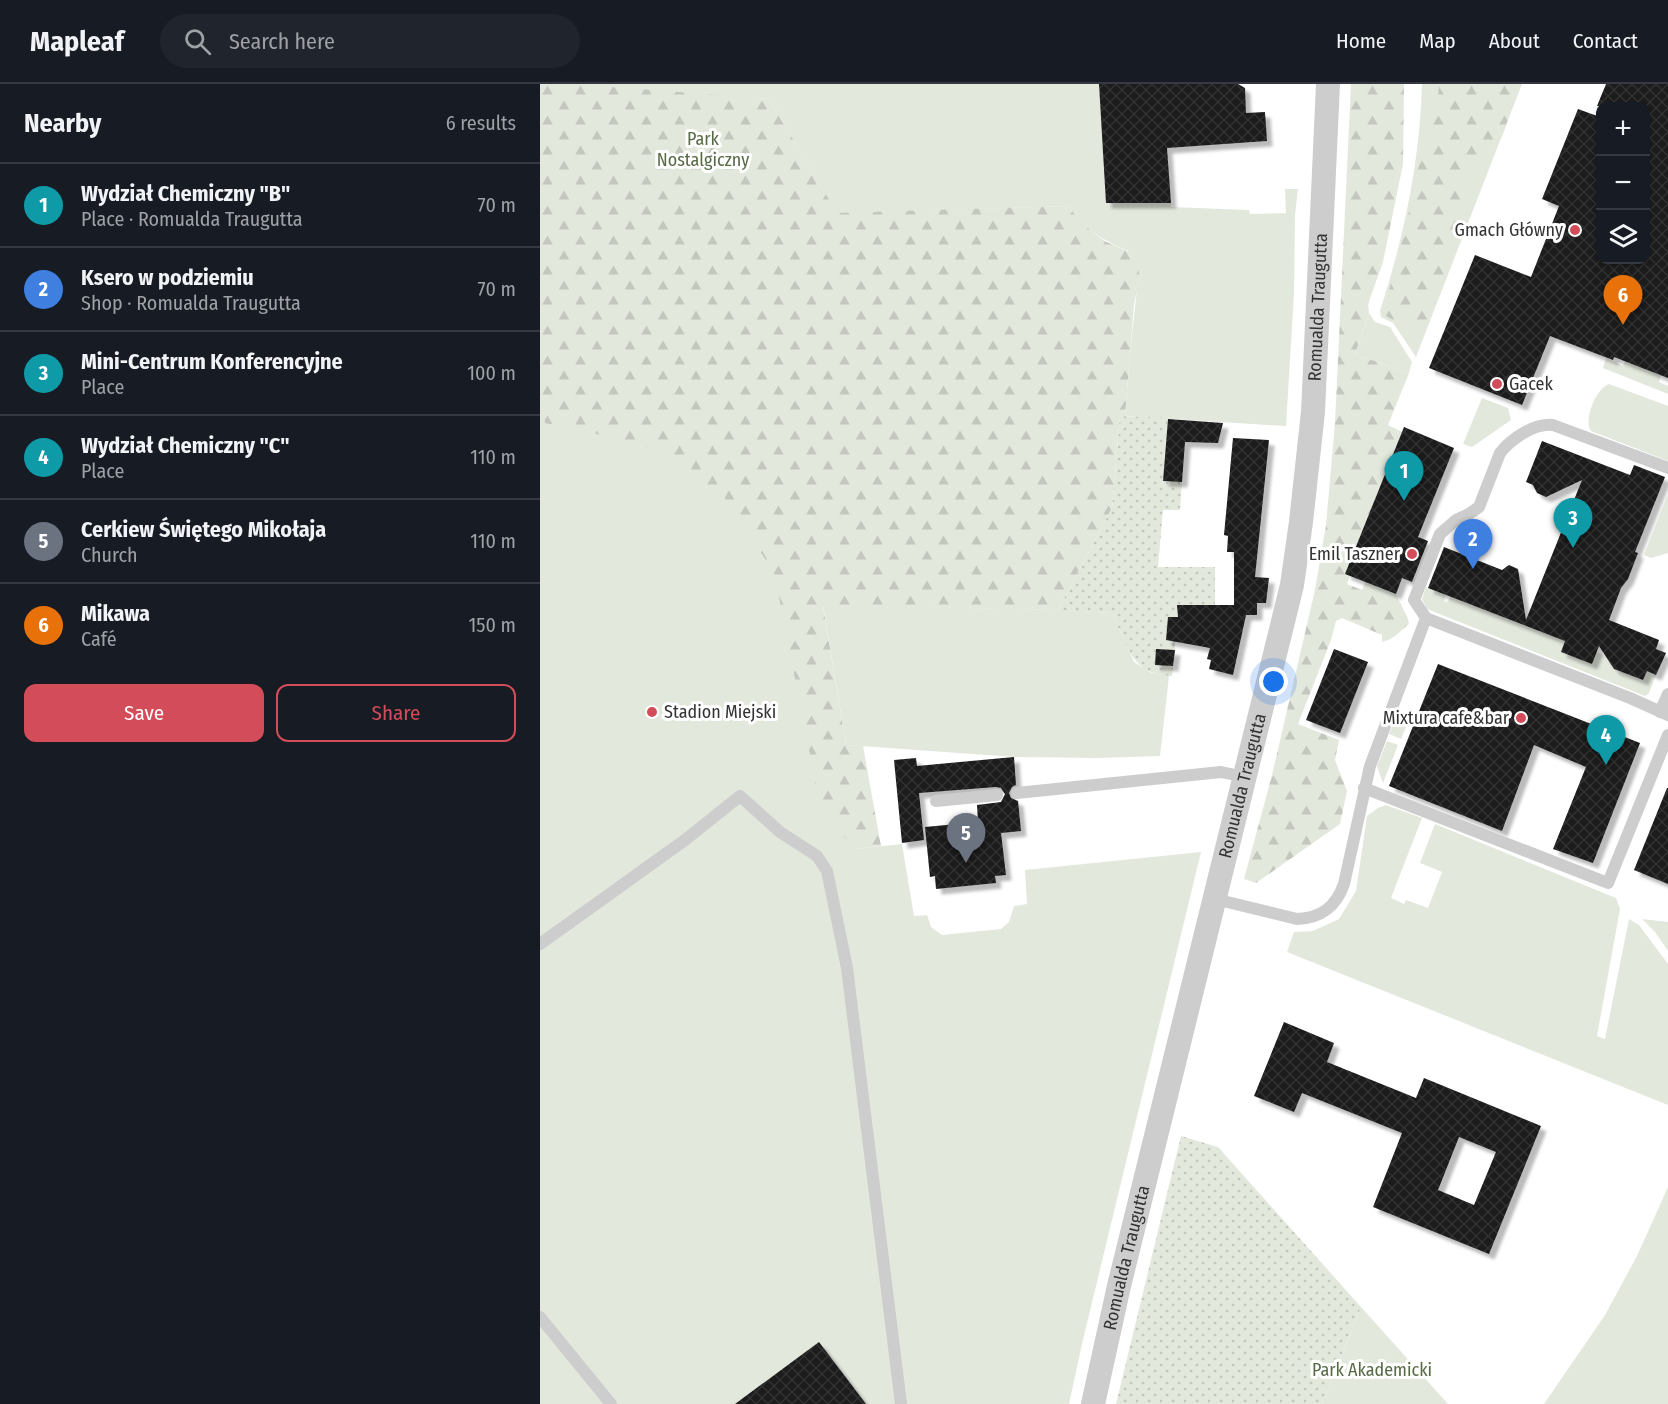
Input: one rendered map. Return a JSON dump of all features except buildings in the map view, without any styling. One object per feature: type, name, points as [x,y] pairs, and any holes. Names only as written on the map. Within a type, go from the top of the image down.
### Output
[{"type":"street","name":"Romualda Traugutta","points":[[1093,1404],[1119,1286],[1292,585],[1313,412],[1328,84]]},
{"type":"lane","points":[[1668,468],[1553,425],[1538,426],[1526,432],[1504,447],[1500,453],[1479,507],[1456,520],[1440,534],[1414,600],[1426,618],[1630,698],[1664,714],[1668,694]]},
{"type":"lane","points":[[1215,899],[1297,919],[1310,918],[1332,906],[1344,884],[1370,766],[1426,618]]},
{"type":"lane","points":[[1364,788],[1608,883],[1668,735]]},
{"type":"lane","points":[[1017,793],[1221,772],[1245,777]]},
{"type":"lane","points":[[936,801],[997,795]]},
{"type":"lane","points":[[540,944],[685,840],[740,796],[780,832],[816,856],[827,871],[848,968],[901,1404]]},
{"type":"lane","points":[[540,1317],[611,1404]]},
{"type":"green space","name":"Park Nostalgiczny","points":[[540,84],[1099,84],[1107,203],[1171,203],[1171,207],[1249,210],[1250,214],[1286,213],[1285,189],[1298,189],[1286,426],[1125,416],[1138,280],[1128,251],[1103,239],[1086,227],[1078,220],[1070,206],[837,214],[769,99],[755,98],[763,393],[856,849],[902,844],[914,916],[927,915],[931,927],[942,935],[1001,929],[1009,922],[1014,906],[1027,904],[1025,870],[1201,852],[1069,1404],[540,1404]]},
{"type":"green space","name":"Park Nostalgiczny","points":[[540,84],[573,84],[769,99],[837,213],[1070,206],[1086,227],[1126,250],[1135,259],[1139,279],[1134,305],[1125,416],[1120,416],[1112,508],[1058,610],[823,606],[846,745],[863,746],[881,846],[856,849],[843,835],[835,814],[821,811],[774,572],[723,496],[643,444],[545,423],[540,403]]},
{"type":"green space","points":[[1351,84],[1404,84],[1403,164],[1383,262],[1368,304],[1369,313],[1355,354],[1409,373],[1388,425],[1402,432],[1347,584],[1362,590],[1365,582],[1396,594],[1409,624],[1393,637],[1382,642],[1382,635],[1342,618],[1336,621],[1331,640],[1298,724],[1339,740],[1335,760],[1347,791],[1340,824],[1256,883],[1244,879],[1272,775],[1315,590],[1326,525],[1335,423]]},
{"type":"green space","points":[[1422,84],[1522,84],[1416,357],[1393,323],[1381,317],[1380,311],[1409,199],[1418,142]]},
{"type":"green space","points":[[1439,84],[1513,84],[1507,122],[1499,141],[1485,154],[1468,156],[1459,227],[1433,307],[1423,326],[1401,324],[1384,315],[1385,305],[1405,230],[1419,164],[1430,141],[1430,110],[1438,97]]},
{"type":"green space","points":[[1369,313],[1375,322],[1390,327],[1412,362],[1409,373],[1355,354]]},
{"type":"green space","points":[[1606,358],[1623,366],[1625,361],[1661,375],[1659,382],[1668,386],[1668,394],[1603,368]]},
{"type":"green space","points":[[1609,384],[1668,406],[1668,461],[1591,431],[1589,420],[1592,405],[1600,391]]},
{"type":"green space","points":[[1482,398],[1508,408],[1511,420],[1472,447],[1463,444]]},
{"type":"green space","points":[[1120,416],[1168,418],[1163,480],[1182,482],[1180,510],[1163,510],[1158,567],[1215,567],[1215,617],[1178,617],[1172,676],[1147,670],[1139,664],[1127,647],[1112,613],[1058,610],[1112,508]]},
{"type":"green space","points":[[1668,494],[1668,553],[1651,558],[1644,555]]},
{"type":"green space","points":[[1426,587],[1446,595],[1444,601],[1448,602],[1450,597],[1565,641],[1561,652],[1592,663],[1596,652],[1606,656],[1614,669],[1643,680],[1647,671],[1656,675],[1649,693],[1645,696],[1427,609],[1422,599]]},
{"type":"green space","points":[[823,605],[1112,613],[1134,662],[1152,673],[1169,676],[1160,756],[1015,757],[846,745]]},
{"type":"green space","points":[[1398,713],[1410,717],[1401,739],[1389,734]]},
{"type":"green space","points":[[1387,741],[1398,745],[1383,783],[1377,766]]},
{"type":"green space","points":[[1386,805],[1422,818],[1391,898],[1404,904],[1406,900],[1428,908],[1442,872],[1420,863],[1435,824],[1616,898],[1620,909],[1597,1036],[1605,1039],[1629,919],[1639,925],[1668,964],[1668,1105],[1287,952],[1294,932],[1313,931],[1339,919],[1356,891],[1367,816]]},
{"type":"green space","points":[[1642,919],[1668,922],[1668,951],[1655,932]]},
{"type":"green space","points":[[1181,1136],[1218,1147],[1361,1307],[1322,1404],[1116,1404]]},
{"type":"green space","points":[[1668,1187],[1668,1404],[1544,1404],[1605,1315],[1637,1256]]},
{"type":"green space","name":"Park Akademicki","points":[[1361,1307],[1448,1404],[1322,1404]]},
{"type":"place","name":"Gmach Główny","points":[[1575,230]]},
{"type":"place","name":"Mikawa","points":[[1623,325]]},
{"type":"place","name":"Gacek","points":[[1497,384]]},
{"type":"place","name":"Wydział Chemiczny \"B\"","points":[[1404,501]]},
{"type":"place","name":"Mini-Centrum Konferencyjne","points":[[1573,548]]},
{"type":"place","name":"Emil Taszner","points":[[1412,554]]},
{"type":"place","name":"Ksero w podziemiu","points":[[1473,569]]},
{"type":"place","name":"Stadion Miejski","points":[[652,712]]},
{"type":"place","name":"Mixtura cafe&bar","points":[[1521,718]]},
{"type":"place","name":"Wydział Chemiczny \"C\"","points":[[1606,765]]},
{"type":"place","name":"Cerkiew Świętego Mikołaja","points":[[966,863]]}]
